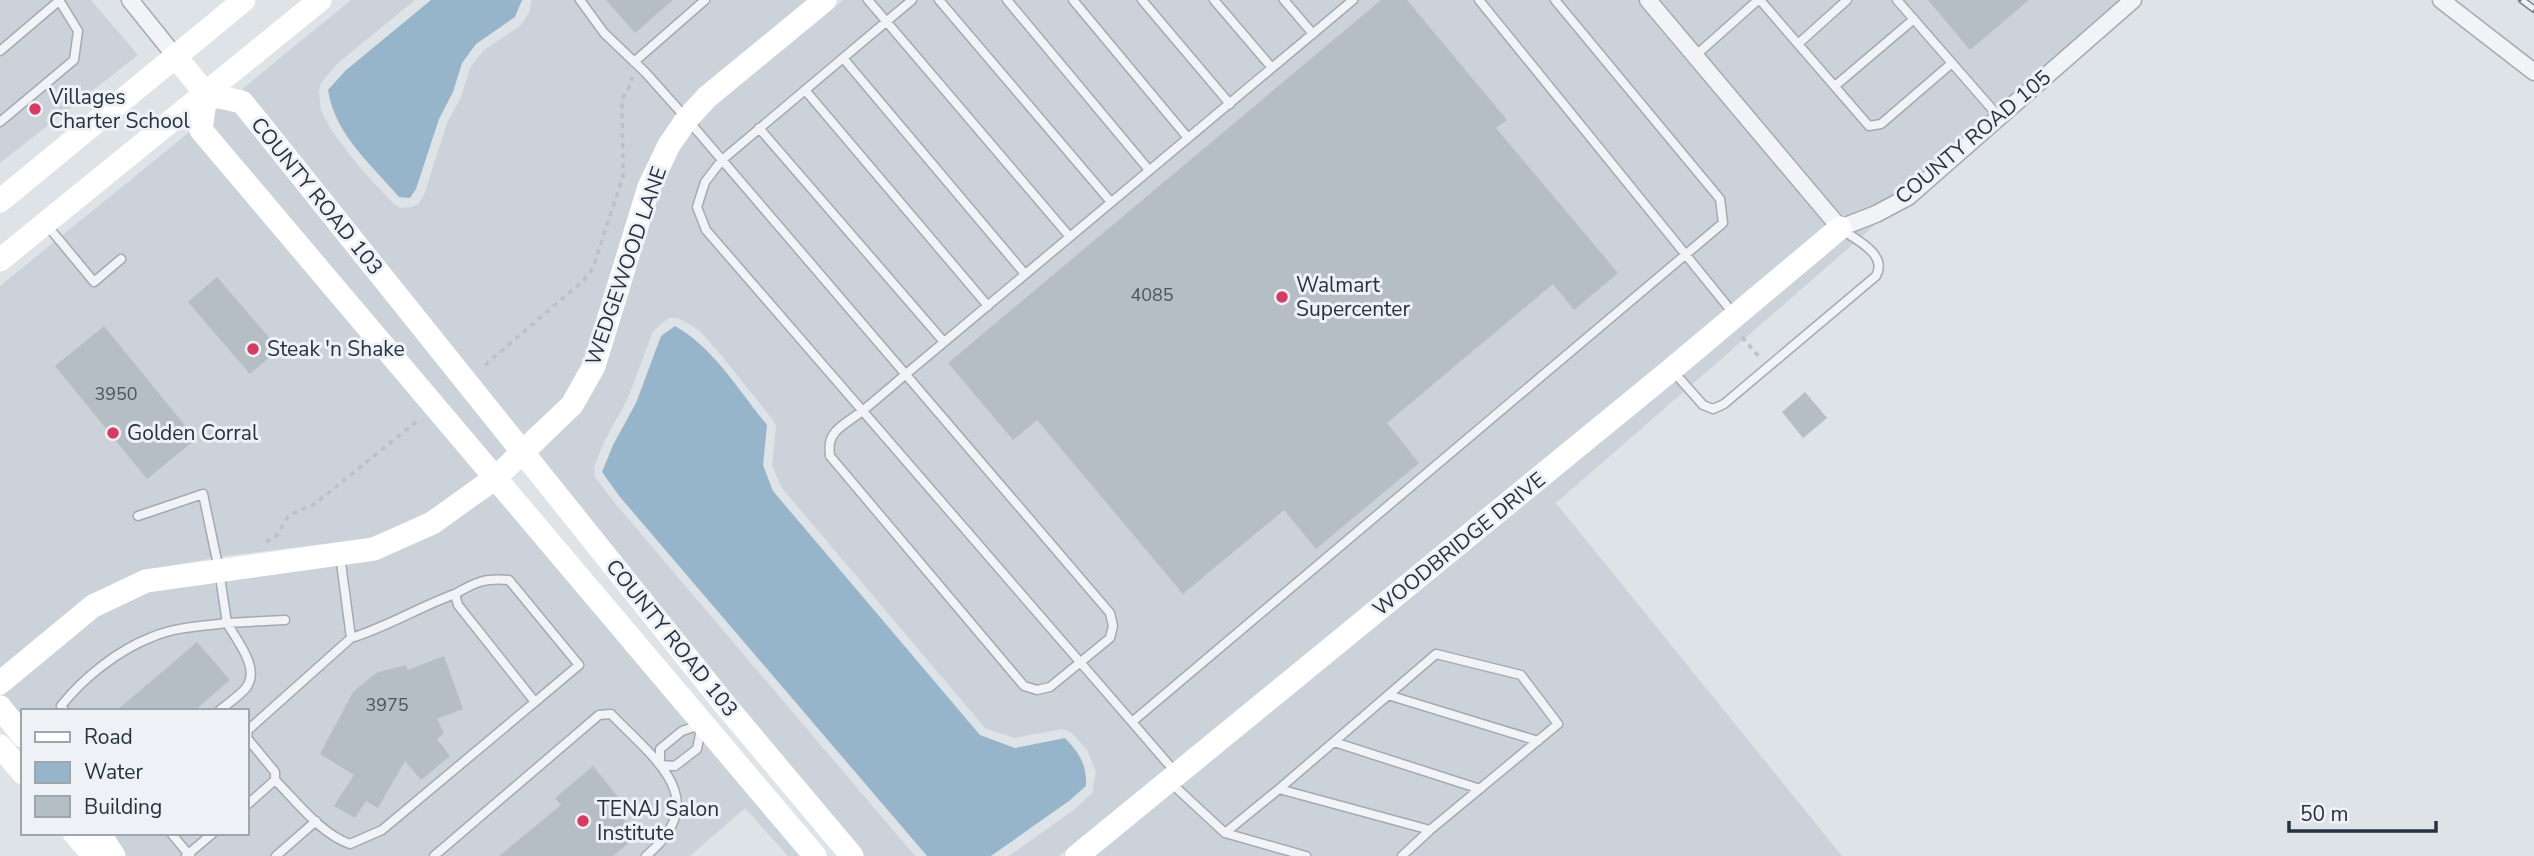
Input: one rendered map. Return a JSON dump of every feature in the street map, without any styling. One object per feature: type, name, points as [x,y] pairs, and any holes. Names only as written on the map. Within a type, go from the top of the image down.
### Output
[{"type":"street","points":[[130,0],[206,94]]},
{"type":"street","points":[[0,201],[244,0]]},
{"type":"street","points":[[0,260],[320,0]]},
{"type":"street","name":"WEDGEWOOD LANE","points":[[494,478],[572,405],[594,366],[649,187],[669,145],[687,119],[707,97],[825,0]]},
{"type":"street","points":[[1648,0],[1840,229]]},
{"type":"street","name":"COUNTY ROAD 105","points":[[1840,229],[1908,197],[2133,0]]},
{"type":"street","points":[[2441,0],[2534,72]]},
{"type":"street","name":"COUNTY ROAD 103","points":[[815,856],[201,130],[206,94],[242,102],[726,706],[852,856]]},
{"type":"street","name":"WOODBRIDGE DRIVE","points":[[1077,856],[1840,229]]},
{"type":"street","points":[[0,682],[93,606],[146,581],[374,549],[432,523],[494,478]]},
{"type":"street","points":[[702,725],[726,706]]},
{"type":"street","points":[[0,707],[21,733]]},
{"type":"street","points":[[0,746],[21,771]]},
{"type":"street","points":[[77,835],[94,856]]},
{"type":"street","points":[[100,835],[114,856]]},
{"type":"lane","points":[[0,51],[59,0],[78,31],[75,60],[0,122]]},
{"type":"lane","points":[[580,0],[604,33],[687,119],[905,374],[1110,613],[1113,626],[1110,638],[1050,687],[1037,690],[1024,687],[830,456],[829,444],[835,432],[862,411],[905,374],[988,306],[1353,0]]},
{"type":"lane","points":[[634,62],[705,0]]},
{"type":"lane","points":[[869,0],[1070,237]]},
{"type":"lane","points":[[912,0],[722,160],[705,182],[697,207],[706,230],[1224,833],[1306,856]]},
{"type":"lane","points":[[939,0],[1111,202]]},
{"type":"lane","points":[[1007,0],[1149,170]]},
{"type":"lane","points":[[1073,0],[1188,138]]},
{"type":"lane","points":[[1142,0],[1230,104]]},
{"type":"lane","points":[[1214,0],[1272,68]]},
{"type":"lane","points":[[1284,0],[1313,34]]},
{"type":"lane","points":[[1479,0],[1735,316]]},
{"type":"lane","points":[[1132,723],[1723,223],[1720,199],[1555,0]]},
{"type":"lane","points":[[1695,56],[1759,0],[1869,126],[1881,124],[1952,63]]},
{"type":"lane","points":[[1798,44],[1847,0]]},
{"type":"lane","points":[[1897,0],[1999,117]]},
{"type":"lane","points":[[1835,86],[1914,19]]},
{"type":"lane","points":[[843,58],[1025,274]]},
{"type":"lane","points":[[805,90],[988,306]]},
{"type":"lane","points":[[759,128],[944,342]]},
{"type":"lane","points":[[44,222],[94,282],[121,259]]},
{"type":"lane","points":[[1672,369],[1703,405],[1713,409],[1724,404],[1877,276],[1880,263],[1867,247],[1840,229]]},
{"type":"lane","points":[[138,516],[203,494],[228,623],[249,663],[252,675],[246,688],[221,709]]},
{"type":"lane","points":[[340,554],[351,638]]},
{"type":"lane","points":[[248,730],[351,638],[373,631],[478,581],[509,580],[579,665],[374,834],[350,844],[340,840],[316,821],[275,780],[275,772],[248,740]]},
{"type":"lane","points":[[455,594],[458,605],[535,702]]},
{"type":"lane","points":[[63,709],[61,706],[73,691],[121,653],[153,636],[228,623],[285,620]]},
{"type":"lane","points":[[1224,833],[1436,654],[1521,675],[1558,724],[1402,856]]},
{"type":"lane","points":[[1388,695],[1538,741]]},
{"type":"lane","points":[[441,854],[599,715],[611,714],[660,765],[677,792],[677,817],[665,840],[646,856]]},
{"type":"lane","points":[[702,725],[697,748],[675,766],[660,765],[660,750],[682,731],[702,725]]},
{"type":"lane","points":[[1334,742],[1480,789]]},
{"type":"lane","points":[[248,804],[275,780]]},
{"type":"lane","points":[[1279,789],[1430,830]]},
{"type":"lane","points":[[276,856],[316,821]]},
{"type":"lane","points":[[173,835],[188,855],[211,835]]},
{"type":"path","points":[[485,365],[584,280],[593,268],[623,176],[622,99],[631,84],[634,62]]},
{"type":"path","points":[[1735,316],[1737,331],[1761,359]]},
{"type":"path","points":[[265,542],[277,535],[289,515],[315,504],[417,421]]},
{"type":"shaded area","name":"Villages Charter School","points":[[0,0],[91,0],[138,55],[0,163]]},
{"type":"shaded area","points":[[351,0],[415,0],[337,64],[321,83],[319,90],[321,111],[332,131],[360,168],[400,208],[418,204],[424,195],[447,123],[461,97],[470,68],[483,51],[521,25],[530,11],[531,0],[807,0],[684,104],[673,118],[584,360],[563,398],[523,437],[241,90]]},
{"type":"shaded area","points":[[843,0],[2133,0],[1556,503],[1842,856],[1095,856],[1672,384],[1854,231],[1840,214],[1059,856],[1009,856],[1075,809],[1092,793],[1096,772],[1087,750],[1071,732],[1062,729],[1015,738],[985,728],[781,487],[772,465],[776,427],[773,420],[699,330],[678,318],[669,318],[653,331],[628,398],[594,467],[595,477],[915,856],[865,856],[733,699],[538,455],[579,413],[603,372],[659,192],[678,152],[696,126],[715,106]]},
{"type":"shaded area","points":[[219,107],[237,111],[509,451],[495,463],[212,128],[215,111]]},
{"type":"shaded area","points":[[192,130],[479,475],[426,514],[370,538],[225,556],[140,571],[86,597],[0,668],[0,286]]},
{"type":"shaded area","points":[[493,493],[801,856],[788,856],[745,808],[690,856],[125,856],[112,835],[248,835],[248,709],[21,709],[21,718],[3,695],[99,616],[150,591],[379,559],[439,533]]},
{"type":"water","points":[[431,0],[522,0],[515,17],[476,44],[462,63],[453,92],[439,119],[416,189],[410,198],[399,197],[346,135],[332,106],[328,90],[345,71]]},
{"type":"water","points":[[675,326],[714,358],[767,425],[763,465],[773,491],[980,735],[1015,748],[1065,738],[1070,743],[1083,765],[1086,786],[1069,801],[991,856],[927,856],[620,497],[602,472],[636,403],[661,336]]},
{"type":"building","points":[[606,0],[673,0],[635,33]]},
{"type":"building","name":"Walmart Supercenter","points":[[1381,0],[1407,0],[1507,120],[1496,128],[1618,273],[1574,310],[1553,284],[1387,423],[1419,463],[1316,549],[1284,510],[1183,594],[1037,420],[1013,440],[948,363]]},
{"type":"building","points":[[1928,0],[2029,0],[1970,50]]},
{"type":"building","points":[[217,277],[279,349],[250,374],[188,302]]},
{"type":"building","points":[[104,326],[196,439],[147,479],[55,366]]},
{"type":"building","points":[[1805,392],[1827,418],[1803,438],[1782,412]]},
{"type":"building","points":[[197,642],[230,680],[196,709],[118,709]]},
{"type":"building","points":[[444,656],[463,709],[437,719],[444,733],[437,739],[450,756],[421,780],[405,761],[378,808],[366,801],[355,818],[334,806],[354,775],[320,754],[353,692],[376,673],[406,665],[408,670]]},
{"type":"building","name":"TENAJ Salon Institute","points":[[593,766],[618,797],[610,803],[637,836],[613,856],[499,856],[561,805],[555,798]]},
{"type":"railway","points":[[2522,0],[2534,9]]},
{"type":"place","name":"Villages Charter School","points":[[35,109]]},
{"type":"place","name":"Walmart Supercenter","points":[[1282,297]]},
{"type":"place","name":"Steak 'n Shake","points":[[253,349]]},
{"type":"place","name":"Golden Corral","points":[[113,433]]},
{"type":"place","name":"TENAJ Salon Institute","points":[[583,821]]}]
